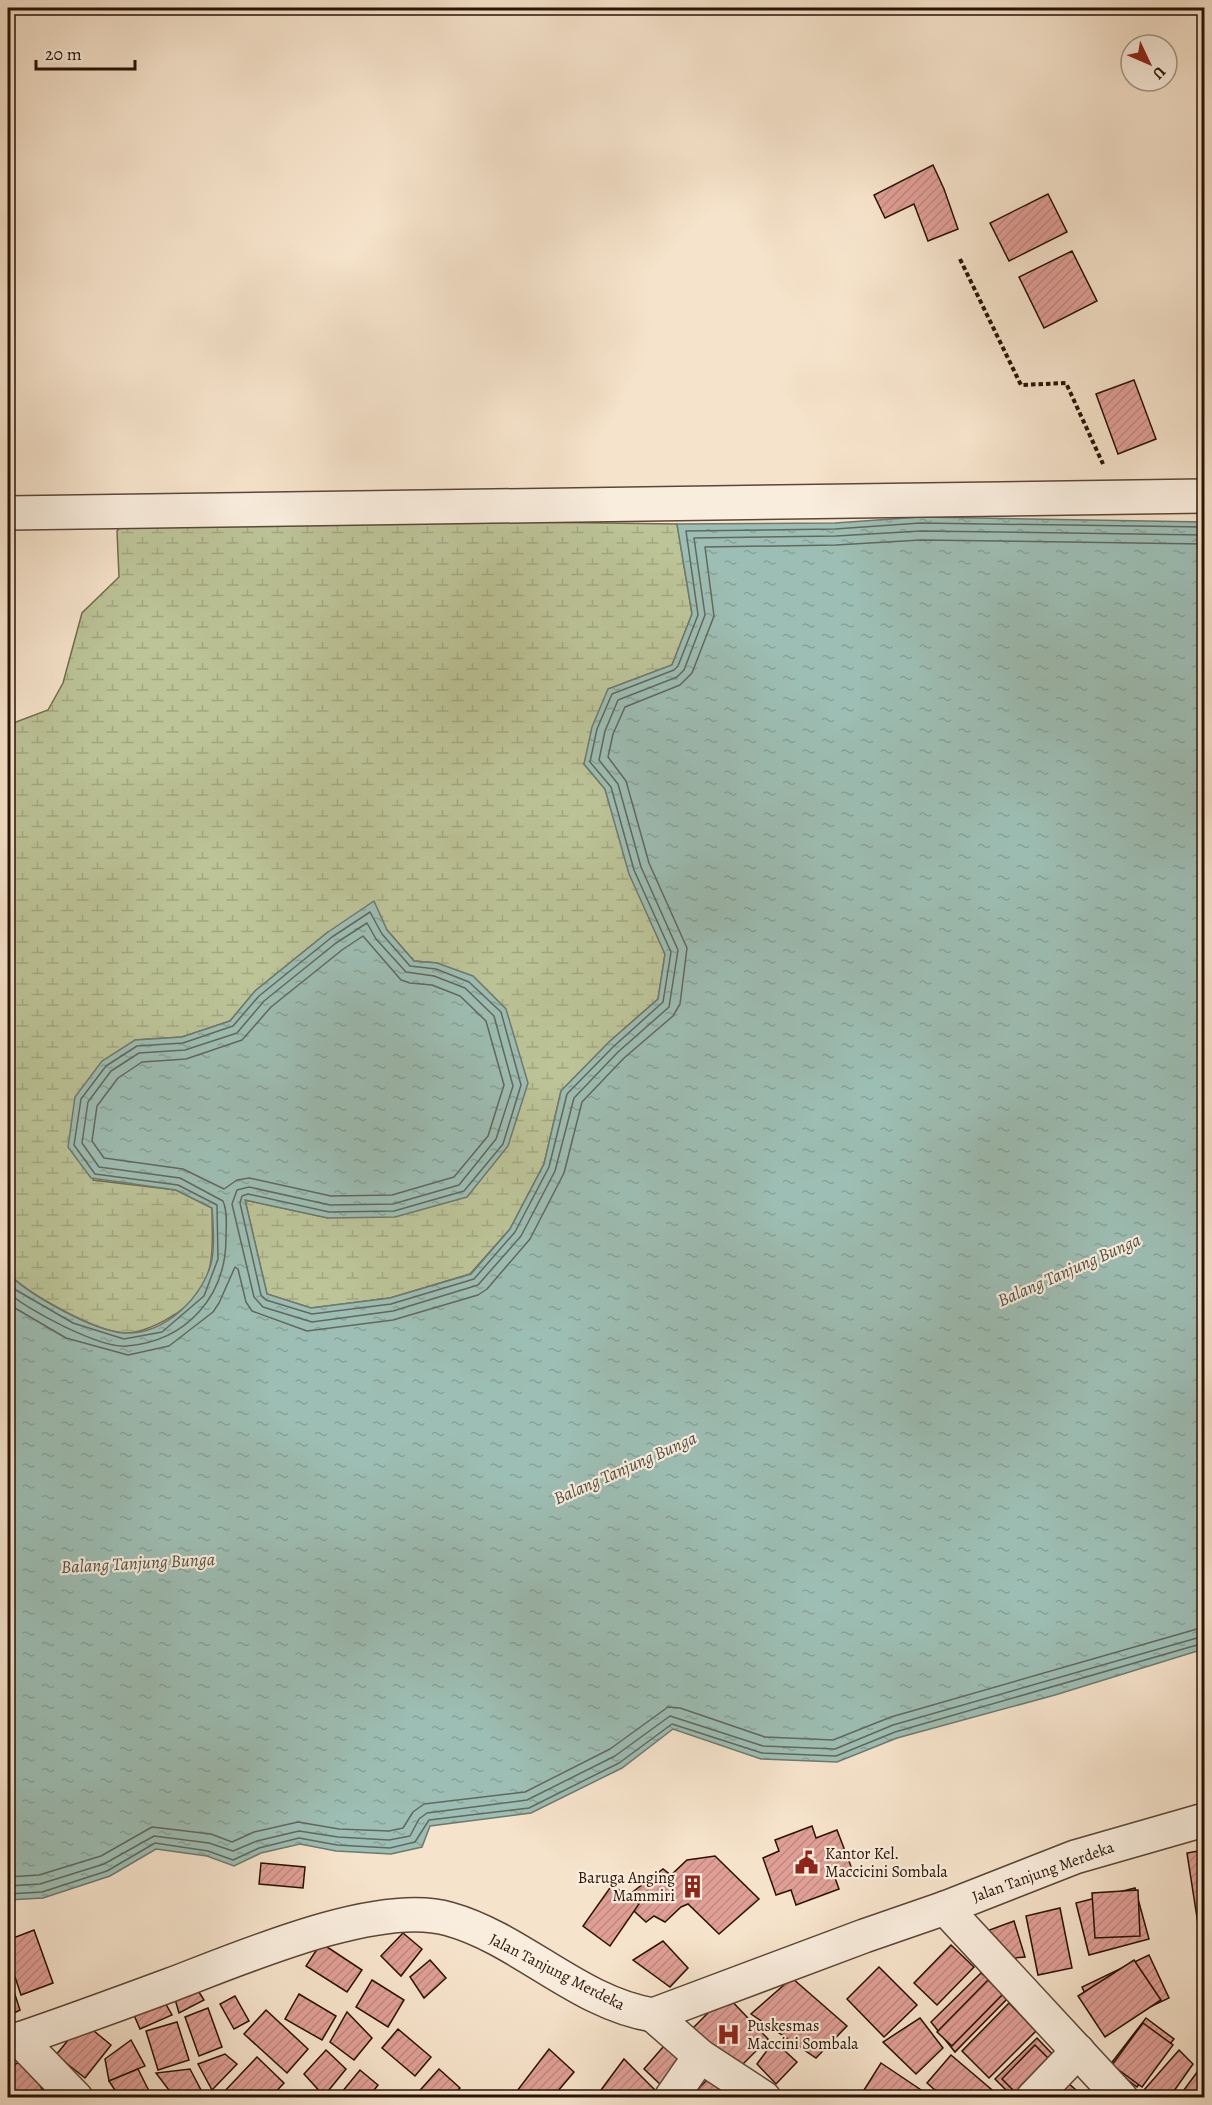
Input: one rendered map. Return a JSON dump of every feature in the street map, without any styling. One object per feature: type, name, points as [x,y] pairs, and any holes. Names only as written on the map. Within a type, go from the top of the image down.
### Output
[{"type":"street","points":[[8,513],[1204,496]]},
{"type":"street","name":"Jalan Tanjung Merdeka","points":[[13,2041],[255,1951],[376,1917],[417,1913],[449,1919],[492,1938],[612,2002],[638,2013],[653,2015],[945,1908],[1075,1857],[1204,1820]]},
{"type":"street","points":[[945,1908],[1121,2097]]},
{"type":"street","points":[[653,2015],[700,2056],[764,2097]]},
{"type":"street","points":[[13,2041],[76,2097]]},
{"type":"street","points":[[1033,2097],[1078,2051]]},
{"type":"street","points":[[671,2097],[700,2056]]},
{"type":"path","points":[[960,259],[1021,386],[1065,383],[1118,497]]},
{"type":"green space","points":[[132,513],[249,518],[677,524],[692,614],[672,665],[608,689],[584,764],[605,789],[631,876],[665,954],[658,999],[609,1042],[561,1091],[544,1164],[510,1229],[470,1274],[390,1298],[311,1308],[267,1294],[245,1200],[328,1218],[437,963],[414,961],[387,930],[328,932],[255,991],[230,1021],[182,1037],[135,1040],[93,1180],[176,1190],[212,1208],[211,1263],[204,1283],[193,1300],[176,1314],[154,1326],[124,1333],[96,1326],[80,1319],[30,1291],[8,1273],[8,725],[48,710],[63,683],[82,613],[119,577],[117,531]]},
{"type":"water","name":"Balang Tanjung Bunga","points":[[920,517],[1204,522],[1204,1649],[1055,1695],[897,1738],[837,1762],[761,1759],[673,1729],[622,1768],[531,1813],[430,1826],[422,1847],[391,1854],[336,1851],[300,1844],[261,1853],[234,1866],[207,1856],[156,1849],[110,1876],[43,1898],[8,1900],[8,1273],[30,1291],[79,1319],[111,1331],[139,1332],[168,1320],[181,1311],[201,1286],[208,1273],[213,1253],[212,1208],[176,1190],[91,1178],[68,1147],[75,1097],[102,1061],[135,1040],[182,1037],[230,1021],[255,991],[328,932],[374,901],[387,930],[414,961],[437,963],[473,976],[506,1009],[528,1083],[508,1146],[467,1197],[395,1217],[328,1218],[245,1200],[267,1294],[311,1308],[390,1298],[471,1274],[510,1229],[544,1164],[561,1091],[609,1042],[658,999],[665,954],[629,874],[605,789],[584,764],[592,727],[608,689],[672,665],[692,614],[677,524],[835,523]]},
{"type":"building","points":[[933,165],[958,229],[928,241],[914,204],[885,218],[874,195]]},
{"type":"building","points":[[1048,194],[1067,232],[1009,261],[990,223]]},
{"type":"building","points":[[1072,251],[1097,301],[1044,328],[1019,277]]},
{"type":"building","points":[[1134,380],[1156,439],[1118,454],[1096,394]]},
{"type":"building","name":"Kantor Kel. Maccicini Sombala","points":[[812,1826],[816,1838],[837,1830],[852,1869],[834,1875],[839,1889],[796,1905],[791,1890],[776,1895],[763,1858],[779,1851],[775,1840]]},
{"type":"building","points":[[1204,1850],[1204,1923],[1198,1924],[1187,1853]]},
{"type":"building","name":"Baruga Anging Mammiri","points":[[715,1856],[759,1899],[719,1934],[688,1904],[681,1907],[665,1922],[654,1916],[646,1922],[622,1900],[663,1869],[671,1875],[687,1860]]},
{"type":"building","points":[[261,1863],[305,1867],[303,1888],[259,1884]]},
{"type":"building","points":[[612,1885],[639,1904],[610,1946],[583,1926]]},
{"type":"building","points":[[1135,1888],[1149,1939],[1089,1955],[1076,1903]]},
{"type":"building","points":[[1138,1890],[1140,1936],[1095,1938],[1092,1893]]},
{"type":"building","points":[[1060,1908],[1072,1968],[1038,1975],[1026,1916]]},
{"type":"building","points":[[1014,1921],[1025,1957],[1004,1959],[984,1932]]},
{"type":"building","points":[[34,1930],[53,1983],[21,1995],[8,1956],[8,1940]]},
{"type":"building","points":[[403,1933],[422,1949],[401,1976],[381,1956]]},
{"type":"building","points":[[663,1941],[688,1968],[670,1987],[633,1960]]},
{"type":"building","points":[[321,1943],[362,1970],[347,1992],[306,1966]]},
{"type":"building","points":[[951,1945],[974,1967],[937,2005],[914,1983]]},
{"type":"building","points":[[1149,1955],[1169,1998],[1102,2030],[1082,1987]]},
{"type":"building","points":[[430,1960],[446,1978],[424,1998],[410,1977]]},
{"type":"building","points":[[1134,1960],[1161,2000],[1105,2037],[1078,1996]]},
{"type":"building","points":[[879,1967],[917,2005],[884,2037],[847,1999]]},
{"type":"building","points":[[8,1973],[20,2010],[8,2016]]},
{"type":"building","points":[[981,1973],[1009,1997],[955,2052],[931,2022]]},
{"type":"building","points":[[792,1978],[847,2026],[816,2058],[751,2014]]},
{"type":"building","points":[[372,1980],[404,2000],[388,2027],[356,2007]]},
{"type":"building","points":[[988,1980],[1003,1994],[952,2046],[937,2032]]},
{"type":"building","points":[[192,1981],[204,2000],[179,2013],[172,1989]]},
{"type":"building","points":[[159,1992],[172,2015],[140,2029],[131,2008]]},
{"type":"building","points":[[299,1994],[336,2016],[322,2040],[285,2019]]},
{"type":"building","name":"Puskesmas Maccini Sombala","points":[[726,1995],[768,2039],[733,2074],[690,2031]]},
{"type":"building","points":[[235,1996],[249,2021],[234,2029],[220,2004]]},
{"type":"building","points":[[1009,2003],[1036,2031],[989,2078],[962,2051]]},
{"type":"building","points":[[208,2008],[222,2047],[199,2056],[185,2017]]},
{"type":"building","points":[[266,2010],[308,2049],[287,2073],[244,2034]]},
{"type":"building","points":[[1204,2010],[1204,2063],[1199,2063]]},
{"type":"building","points":[[347,2012],[372,2038],[354,2060],[330,2042]]},
{"type":"building","points":[[920,2018],[943,2048],[916,2074],[883,2042]]},
{"type":"building","points":[[1146,2018],[1174,2039],[1137,2087],[1109,2066]]},
{"type":"building","points":[[83,2022],[111,2045],[85,2078],[56,2055]]},
{"type":"building","points":[[177,2022],[189,2060],[158,2070],[146,2031]]},
{"type":"building","points":[[1143,2023],[1173,2045],[1142,2087],[1112,2065]]},
{"type":"building","points":[[398,2029],[431,2057],[415,2076],[382,2048]]},
{"type":"building","points":[[1037,2038],[1059,2061],[1025,2098],[1014,2098],[995,2079]]},
{"type":"building","points":[[670,2039],[690,2056],[663,2087],[644,2069]]},
{"type":"building","points":[[131,2040],[145,2066],[109,2081],[105,2059]]},
{"type":"building","points":[[774,2041],[797,2062],[776,2084],[757,2064]]},
{"type":"building","points":[[1035,2045],[1051,2061],[1018,2095],[1002,2079]]},
{"type":"building","points":[[549,2049],[574,2072],[552,2098],[522,2098],[517,2091]]},
{"type":"building","points":[[326,2050],[346,2069],[324,2096],[304,2074]]},
{"type":"building","points":[[1179,2050],[1193,2064],[1169,2098],[1137,2098]]},
{"type":"building","points":[[225,2054],[237,2064],[212,2090],[198,2064]]},
{"type":"building","points":[[951,2055],[998,2095],[997,2098],[944,2098],[927,2083]]},
{"type":"building","points":[[257,2057],[284,2083],[270,2098],[223,2098],[221,2095]]},
{"type":"building","points":[[25,2059],[47,2098],[8,2098],[8,2068]]},
{"type":"building","points":[[624,2059],[656,2091],[651,2098],[610,2098],[601,2090]]},
{"type":"building","points":[[881,2063],[933,2098],[859,2098]]},
{"type":"building","points":[[138,2069],[152,2097],[120,2098],[109,2081]]},
{"type":"building","points":[[190,2069],[201,2090],[187,2098],[175,2098],[156,2073]]},
{"type":"building","points":[[439,2069],[460,2088],[451,2098],[413,2098]]},
{"type":"building","points":[[360,2070],[378,2085],[368,2098],[337,2098]]},
{"type":"building","points":[[717,2070],[744,2098],[696,2098],[693,2094]]},
{"type":"building","points":[[1198,2071],[1204,2077],[1204,2098],[1178,2098]]},
{"type":"building","points":[[1067,2082],[1085,2098],[1054,2098]]},
{"type":"place","name":"Kantor Kel. Maccicini Sombala","points":[[807,1863]]},
{"type":"place","name":"Baruga Anging Mammiri","points":[[693,1887]]},
{"type":"place","name":"Puskesmas Maccini Sombala","points":[[729,2035]]}]
